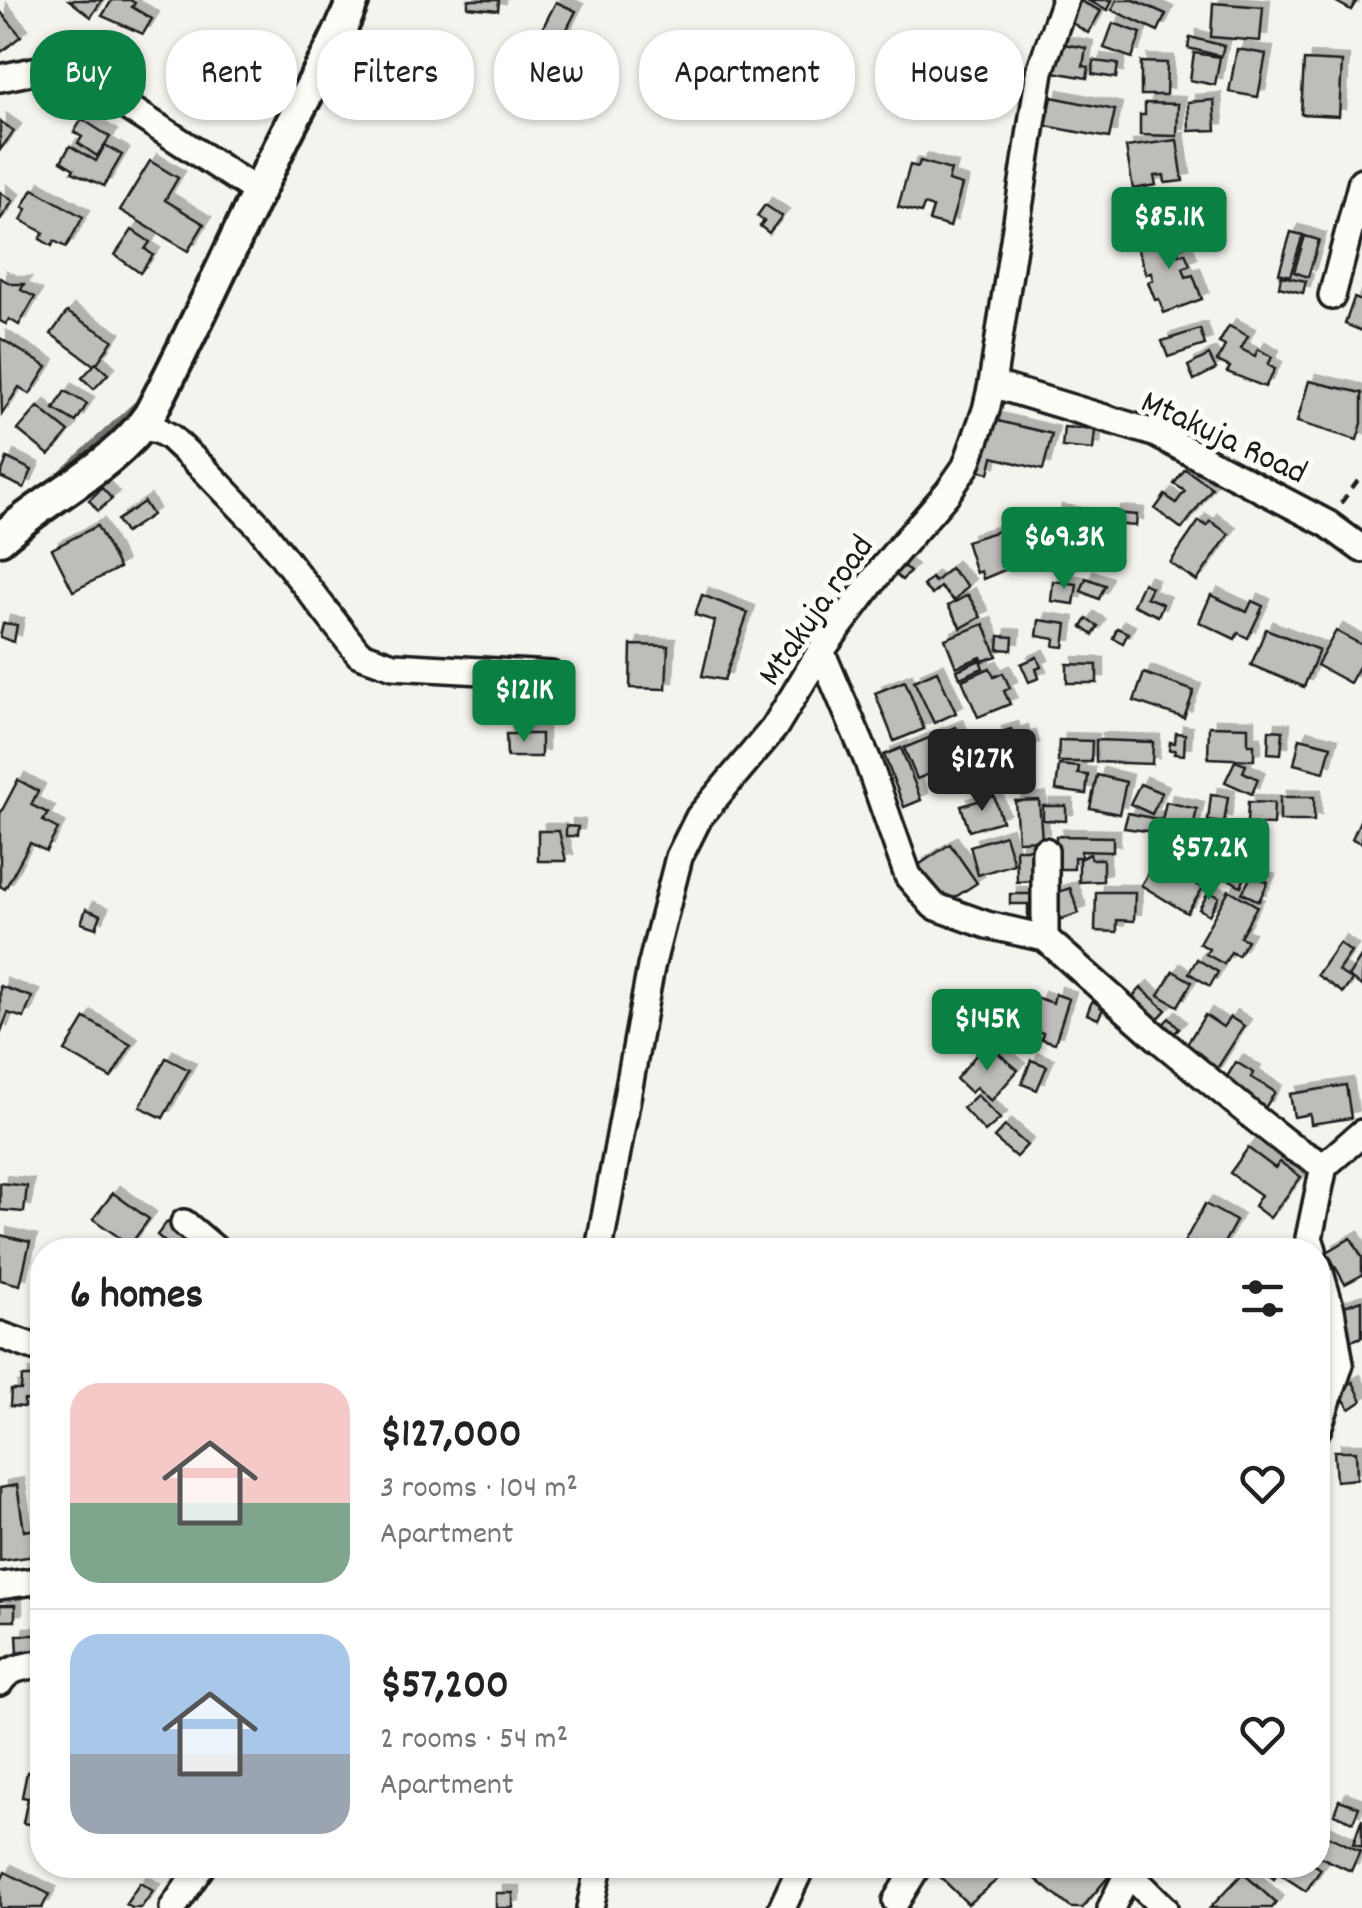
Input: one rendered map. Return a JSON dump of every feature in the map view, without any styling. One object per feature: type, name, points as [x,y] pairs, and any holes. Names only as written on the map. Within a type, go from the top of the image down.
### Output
[{"type":"street","points":[[0,540],[46,501],[106,460],[141,427],[202,314],[258,192],[341,33],[353,0]]},
{"type":"street","name":"Mtakuja road","points":[[601,1238],[652,967],[679,857],[700,817],[774,728],[821,651],[966,466],[992,384],[1040,70],[1065,0]]},
{"type":"street","points":[[0,78],[48,68],[71,74],[258,192]]},
{"type":"street","points":[[1332,296],[1362,181]]},
{"type":"street","name":"Mtakuja Road","points":[[992,384],[1154,433],[1328,524],[1362,549]]},
{"type":"street","points":[[141,427],[170,437],[259,526],[359,654],[393,666],[551,675]]},
{"type":"street","points":[[821,651],[867,759],[908,876],[934,906],[987,925],[1045,938],[1256,1119],[1324,1166]]},
{"type":"street","points":[[1045,851],[1045,938]]},
{"type":"street","points":[[1309,1238],[1324,1166],[1362,1133]]},
{"type":"street","points":[[184,1223],[202,1238]]},
{"type":"street","points":[[1330,1310],[1340,1364],[1330,1393]]},
{"type":"street","points":[[0,1335],[30,1346]]},
{"type":"street","points":[[0,1586],[30,1582]]},
{"type":"street","points":[[0,1682],[20,1666],[30,1665]]},
{"type":"street","points":[[173,1908],[193,1878]]},
{"type":"street","points":[[590,1908],[596,1878]]},
{"type":"street","points":[[782,1908],[796,1878]]},
{"type":"street","points":[[896,1901],[910,1878]]},
{"type":"street","points":[[1111,1908],[1123,1878]]},
{"type":"street","points":[[1137,1878],[1164,1908]]},
{"type":"path","points":[[1328,524],[1362,475]]},
{"type":"building","points":[[69,0],[102,0],[91,17]]},
{"type":"building","points":[[112,0],[130,0],[135,3],[132,7],[152,19],[145,30],[134,30],[102,16]]},
{"type":"building","points":[[468,0],[499,0],[498,10],[468,7]]},
{"type":"building","points":[[1078,0],[1101,11],[1088,33],[1066,19]]},
{"type":"building","points":[[1087,0],[1112,0],[1108,10]]},
{"type":"building","points":[[1117,0],[1134,0],[1166,14],[1158,31],[1112,10]]},
{"type":"building","points":[[1333,0],[1357,0],[1351,10]]},
{"type":"building","points":[[556,2],[576,11],[566,30],[542,30]]},
{"type":"building","points":[[1213,3],[1263,7],[1260,41],[1211,37]]},
{"type":"building","points":[[0,11],[21,36],[0,53]]},
{"type":"building","points":[[1113,23],[1141,33],[1132,58],[1104,48]]},
{"type":"building","points":[[1190,37],[1224,46],[1221,56],[1188,48]]},
{"type":"building","points":[[1053,42],[1086,48],[1083,66],[1089,67],[1087,78],[1048,71]]},
{"type":"building","points":[[1237,49],[1266,54],[1258,97],[1229,92]]},
{"type":"building","points":[[1194,53],[1220,57],[1215,85],[1190,80]]},
{"type":"building","points":[[1304,60],[1342,62],[1339,116],[1301,114]]},
{"type":"building","points":[[1094,61],[1118,64],[1116,78],[1092,74]]},
{"type":"building","points":[[1141,62],[1167,63],[1166,95],[1141,95]]},
{"type":"building","points":[[1052,97],[1115,110],[1109,138],[1046,126]]},
{"type":"building","points":[[1214,100],[1216,130],[1189,131],[1188,102]]},
{"type":"building","points":[[1145,103],[1178,104],[1177,136],[1140,135],[1140,115],[1145,115]]},
{"type":"building","points":[[84,120],[110,137],[97,156],[78,143],[82,137],[74,132]]},
{"type":"building","points":[[0,121],[14,131],[0,150]]},
{"type":"building","points":[[1177,140],[1183,181],[1165,183],[1164,175],[1154,176],[1156,185],[1133,189],[1126,147]]},
{"type":"building","points":[[105,145],[122,155],[104,186],[72,172],[74,169],[61,161],[70,146],[96,161]]},
{"type":"building","points":[[150,161],[178,178],[165,200],[204,224],[188,251],[120,210]]},
{"type":"building","points":[[920,161],[951,170],[948,181],[962,185],[950,227],[929,221],[933,208],[924,205],[921,213],[898,207],[910,165],[918,167]]},
{"type":"building","points":[[33,189],[83,217],[66,247],[54,241],[52,246],[40,239],[44,233],[21,220]]},
{"type":"building","points":[[0,192],[13,201],[0,220]]},
{"type":"building","points":[[765,205],[782,216],[769,233],[760,226],[764,221],[757,216]]},
{"type":"building","points":[[132,230],[150,242],[145,249],[153,255],[140,273],[115,255]]},
{"type":"building","points":[[1183,232],[1188,245],[1177,248],[1179,255],[1185,253],[1190,265],[1183,268],[1186,277],[1193,275],[1202,299],[1164,313],[1148,282],[1153,280],[1151,272],[1146,274],[1136,245]]},
{"type":"building","points":[[1291,232],[1303,235],[1290,276],[1279,273]]},
{"type":"building","points":[[1305,236],[1319,240],[1308,277],[1294,272]]},
{"type":"building","points":[[1281,276],[1306,281],[1303,293],[1279,287]]},
{"type":"building","points":[[0,278],[24,284],[21,290],[35,297],[19,325],[9,319],[6,324],[0,321]]},
{"type":"building","points":[[1354,298],[1362,301],[1362,331],[1345,324]]},
{"type":"building","points":[[67,312],[113,340],[95,366],[51,334]]},
{"type":"building","points":[[1229,326],[1248,336],[1241,349],[1255,356],[1258,349],[1272,357],[1268,365],[1275,369],[1265,387],[1227,372],[1230,367],[1217,361],[1225,346],[1219,343]]},
{"type":"building","points":[[1200,329],[1205,345],[1168,357],[1162,341]]},
{"type":"building","points":[[0,338],[47,367],[30,394],[19,387],[2,414]]},
{"type":"building","points":[[1209,355],[1216,369],[1194,380],[1188,366]]},
{"type":"building","points":[[96,363],[108,374],[94,389],[82,378]]},
{"type":"building","points":[[1309,381],[1362,393],[1362,423],[1357,440],[1297,422]]},
{"type":"building","points":[[65,391],[87,404],[76,422],[54,409]]},
{"type":"building","points":[[38,407],[69,432],[49,455],[18,430]]},
{"type":"building","points":[[990,419],[1052,434],[1043,470],[993,457],[989,473],[977,470]]},
{"type":"building","points":[[1064,427],[1095,430],[1093,450],[1062,447]]},
{"type":"building","points":[[7,458],[32,470],[24,488],[0,477]]},
{"type":"building","points":[[1185,469],[1212,488],[1182,529],[1155,509],[1165,495],[1176,503],[1185,491],[1174,484]]},
{"type":"building","points":[[102,488],[112,499],[98,511],[89,500]]},
{"type":"building","points":[[144,502],[152,515],[125,533],[117,520]]},
{"type":"building","points":[[1055,512],[1110,520],[1105,552],[1050,543]]},
{"type":"building","points":[[1113,513],[1137,515],[1136,526],[1112,524]]},
{"type":"building","points":[[1199,521],[1207,526],[1210,521],[1229,534],[1197,581],[1170,563]]},
{"type":"building","points":[[1024,523],[1033,548],[1026,550],[1029,560],[983,579],[981,571],[976,573],[966,541]]},
{"type":"building","points":[[97,526],[119,568],[73,591],[52,549]]},
{"type":"building","points":[[900,563],[910,572],[902,580],[892,572]]},
{"type":"building","points":[[950,568],[968,586],[954,601],[940,587],[932,595],[923,586],[931,578],[935,582]]},
{"type":"building","points":[[1086,578],[1105,585],[1099,599],[1081,591]]},
{"type":"building","points":[[1053,581],[1077,584],[1074,604],[1051,601]]},
{"type":"building","points":[[1143,583],[1151,587],[1146,597],[1163,604],[1158,616],[1133,605]]},
{"type":"building","points":[[702,595],[748,613],[724,680],[702,676],[715,621],[695,615]]},
{"type":"building","points":[[968,595],[981,617],[961,628],[948,606]]},
{"type":"building","points":[[1211,595],[1247,612],[1252,601],[1263,606],[1248,638],[1238,633],[1235,639],[1199,622]]},
{"type":"building","points":[[1087,619],[1098,626],[1093,635],[1082,627]]},
{"type":"building","points":[[1039,620],[1067,624],[1064,647],[1054,646],[1055,639],[1037,636]]},
{"type":"building","points":[[3,623],[17,625],[14,642],[0,637]]},
{"type":"building","points":[[984,624],[997,656],[983,661],[981,657],[956,667],[945,639]]},
{"type":"building","points":[[1117,628],[1128,633],[1123,643],[1113,638]]},
{"type":"building","points":[[1266,629],[1319,650],[1304,687],[1251,665]]},
{"type":"building","points":[[1336,631],[1362,645],[1362,661],[1350,683],[1317,665]]},
{"type":"building","points":[[999,636],[1013,637],[1012,650],[998,649]]},
{"type":"building","points":[[631,645],[668,646],[666,689],[630,688]]},
{"type":"building","points":[[1037,657],[1041,667],[1036,669],[1039,678],[1029,682],[1021,664]]},
{"type":"building","points":[[980,660],[983,668],[960,678],[957,670]]},
{"type":"building","points":[[1067,664],[1097,665],[1097,683],[1067,683]]},
{"type":"building","points":[[990,668],[994,677],[1003,673],[1010,688],[1004,691],[1010,704],[978,717],[962,680]]},
{"type":"building","points":[[937,671],[956,713],[934,723],[914,681]]},
{"type":"building","points":[[1144,673],[1194,691],[1184,718],[1134,701]]},
{"type":"building","points":[[905,681],[924,729],[894,741],[875,693]]},
{"type":"building","points":[[1209,726],[1248,727],[1248,744],[1254,744],[1254,760],[1208,758]]},
{"type":"building","points":[[956,727],[969,758],[917,779],[904,748]]},
{"type":"building","points":[[1011,729],[1013,735],[1021,732],[1023,739],[1028,737],[1032,749],[1004,759],[995,734]]},
{"type":"building","points":[[1269,730],[1283,731],[1281,754],[1268,753]]},
{"type":"building","points":[[1176,733],[1185,734],[1184,755],[1169,750]]},
{"type":"building","points":[[506,734],[541,734],[541,757],[507,757]]},
{"type":"building","points":[[1300,738],[1331,746],[1324,772],[1294,764]]},
{"type":"building","points":[[1059,740],[1092,741],[1091,762],[1058,762]]},
{"type":"building","points":[[1096,740],[1153,742],[1152,764],[1096,762]]},
{"type":"building","points":[[901,748],[921,800],[904,807],[884,755]]},
{"type":"building","points":[[1235,761],[1246,765],[1243,772],[1258,779],[1252,794],[1225,782]]},
{"type":"building","points":[[1059,765],[1079,767],[1078,774],[1088,775],[1086,794],[1056,790]]},
{"type":"building","points":[[1097,775],[1126,782],[1119,814],[1090,808]]},
{"type":"building","points":[[18,780],[38,791],[31,805],[48,813],[43,821],[58,829],[46,851],[30,843],[5,889],[0,886],[0,814]]},
{"type":"building","points":[[1140,784],[1162,793],[1152,814],[1130,804]]},
{"type":"building","points":[[1211,795],[1228,797],[1224,823],[1208,821]]},
{"type":"building","points":[[994,796],[1002,821],[969,831],[961,806]]},
{"type":"building","points":[[1280,797],[1314,797],[1314,821],[1280,821]]},
{"type":"building","points":[[1039,800],[1042,840],[1018,841],[1015,801]]},
{"type":"building","points":[[1166,802],[1197,809],[1191,837],[1124,828],[1128,813],[1162,820]]},
{"type":"building","points":[[1248,802],[1274,803],[1273,825],[1247,824]]},
{"type":"building","points":[[1043,806],[1066,806],[1066,821],[1043,820]]},
{"type":"building","points":[[1362,816],[1362,843],[1352,839]]},
{"type":"building","points":[[566,826],[578,827],[577,836],[566,836]]},
{"type":"building","points":[[538,831],[559,831],[566,861],[538,861]]},
{"type":"building","points":[[1005,835],[1014,864],[978,875],[970,846]]},
{"type":"building","points":[[1056,836],[1113,837],[1113,852],[1081,851],[1081,857],[1074,857],[1074,869],[1055,869]]},
{"type":"building","points":[[950,844],[977,883],[943,905],[917,866]]},
{"type":"building","points":[[1016,849],[1033,849],[1033,881],[1017,882]]},
{"type":"building","points":[[1090,854],[1091,859],[1103,859],[1103,881],[1079,882],[1079,859]]},
{"type":"building","points":[[1224,859],[1248,872],[1241,886],[1216,872]]},
{"type":"building","points":[[1156,860],[1203,888],[1187,913],[1141,885]]},
{"type":"building","points":[[1252,875],[1268,882],[1259,901],[1242,893]]},
{"type":"building","points":[[1070,888],[1079,913],[1059,920],[1050,895]]},
{"type":"building","points":[[1229,890],[1257,906],[1240,937],[1247,940],[1238,956],[1231,952],[1224,964],[1206,954],[1209,949],[1199,943]]},
{"type":"building","points":[[1096,892],[1135,892],[1134,921],[1117,920],[1117,932],[1095,931]]},
{"type":"building","points":[[1209,892],[1219,897],[1209,915],[1199,909]]},
{"type":"building","points":[[1010,894],[1040,894],[1039,921],[1028,921],[1028,904],[1010,904]]},
{"type":"building","points":[[86,909],[101,915],[96,928],[81,923]]},
{"type":"building","points":[[1339,943],[1351,952],[1338,971],[1352,980],[1343,993],[1317,975]]},
{"type":"building","points":[[1362,955],[1362,986],[1348,977]]},
{"type":"building","points":[[1197,959],[1218,972],[1210,986],[1189,973]]},
{"type":"building","points":[[1173,971],[1192,982],[1178,1006],[1159,995]]},
{"type":"building","points":[[0,986],[32,997],[24,1018],[8,1013],[0,1034]]},
{"type":"building","points":[[1141,988],[1166,1010],[1154,1023],[1130,1000]]},
{"type":"building","points":[[1055,994],[1069,999],[1055,1043],[1041,1039],[1043,1033],[1028,1028],[1038,998],[1053,1003]]},
{"type":"building","points":[[1092,1001],[1104,1007],[1098,1019],[1087,1014]]},
{"type":"building","points":[[1205,1015],[1223,1027],[1230,1017],[1244,1026],[1213,1075],[1190,1060],[1197,1051],[1187,1044]]},
{"type":"building","points":[[85,1018],[131,1045],[111,1078],[65,1051]]},
{"type":"building","points":[[1169,1018],[1179,1029],[1169,1039],[1159,1029]]},
{"type":"building","points":[[982,1048],[992,1057],[997,1052],[1018,1070],[991,1101],[976,1087],[971,1093],[956,1079]]},
{"type":"building","points":[[166,1058],[189,1070],[163,1118],[140,1107]]},
{"type":"building","points":[[1031,1060],[1047,1066],[1037,1090],[1022,1084]]},
{"type":"building","points":[[1236,1062],[1275,1092],[1265,1108],[1223,1083]]},
{"type":"building","points":[[1346,1085],[1351,1118],[1311,1124],[1310,1114],[1294,1117],[1290,1094]]},
{"type":"building","points":[[977,1095],[1000,1119],[985,1132],[963,1108]]},
{"type":"building","points":[[1005,1126],[1027,1145],[1016,1157],[994,1138]]},
{"type":"building","points":[[1248,1148],[1275,1168],[1280,1162],[1301,1177],[1270,1218],[1254,1206],[1261,1195],[1230,1173]]},
{"type":"building","points":[[0,1183],[27,1186],[24,1212],[0,1210]]},
{"type":"building","points":[[113,1193],[149,1219],[135,1238],[120,1238],[93,1219]]},
{"type":"building","points":[[1205,1204],[1236,1221],[1227,1238],[1187,1238]]},
{"type":"building","points":[[167,1222],[186,1238],[160,1238],[157,1235]]},
{"type":"building","points":[[0,1235],[30,1242],[20,1285],[0,1280]]},
{"type":"building","points":[[1351,1238],[1362,1257],[1362,1275],[1345,1284],[1330,1250]]},
{"type":"building","points":[[1362,1300],[1362,1337],[1351,1341],[1338,1308]]},
{"type":"building","points":[[22,1377],[30,1377],[30,1401],[24,1400],[24,1407],[10,1406],[11,1390],[21,1390]]},
{"type":"building","points":[[1353,1382],[1362,1401],[1350,1409],[1338,1391]]},
{"type":"building","points":[[1334,1451],[1356,1451],[1357,1479],[1336,1481]]},
{"type":"building","points":[[17,1485],[24,1531],[30,1530],[30,1557],[0,1561],[0,1488]]},
{"type":"building","points":[[0,1605],[15,1605],[15,1621],[0,1621]]},
{"type":"building","points":[[17,1635],[30,1635],[30,1654],[18,1654]]},
{"type":"building","points":[[27,1772],[30,1773],[30,1824],[23,1823],[28,1798],[22,1797]]},
{"type":"building","points":[[1339,1800],[1359,1807],[1353,1822],[1334,1814]]},
{"type":"building","points":[[1362,1819],[1362,1847],[1353,1844]]},
{"type":"building","points":[[1330,1837],[1360,1851],[1351,1871],[1330,1861]]},
{"type":"building","points":[[5,1872],[49,1894],[42,1908],[0,1908],[0,1883]]},
{"type":"building","points":[[941,1878],[997,1880],[968,1904]]},
{"type":"building","points":[[1107,1878],[1082,1908],[1071,1908],[1036,1879]]},
{"type":"building","points":[[1238,1878],[1248,1878],[1276,1903],[1272,1908],[1210,1908]]},
{"type":"building","points":[[1286,1878],[1315,1878],[1306,1891]]},
{"type":"building","points":[[140,1883],[153,1891],[141,1908],[132,1908],[126,1904]]},
{"type":"building","points":[[496,1893],[513,1893],[513,1908],[496,1908]]},
{"type":"waterway","points":[[53,481],[143,398]]}]
